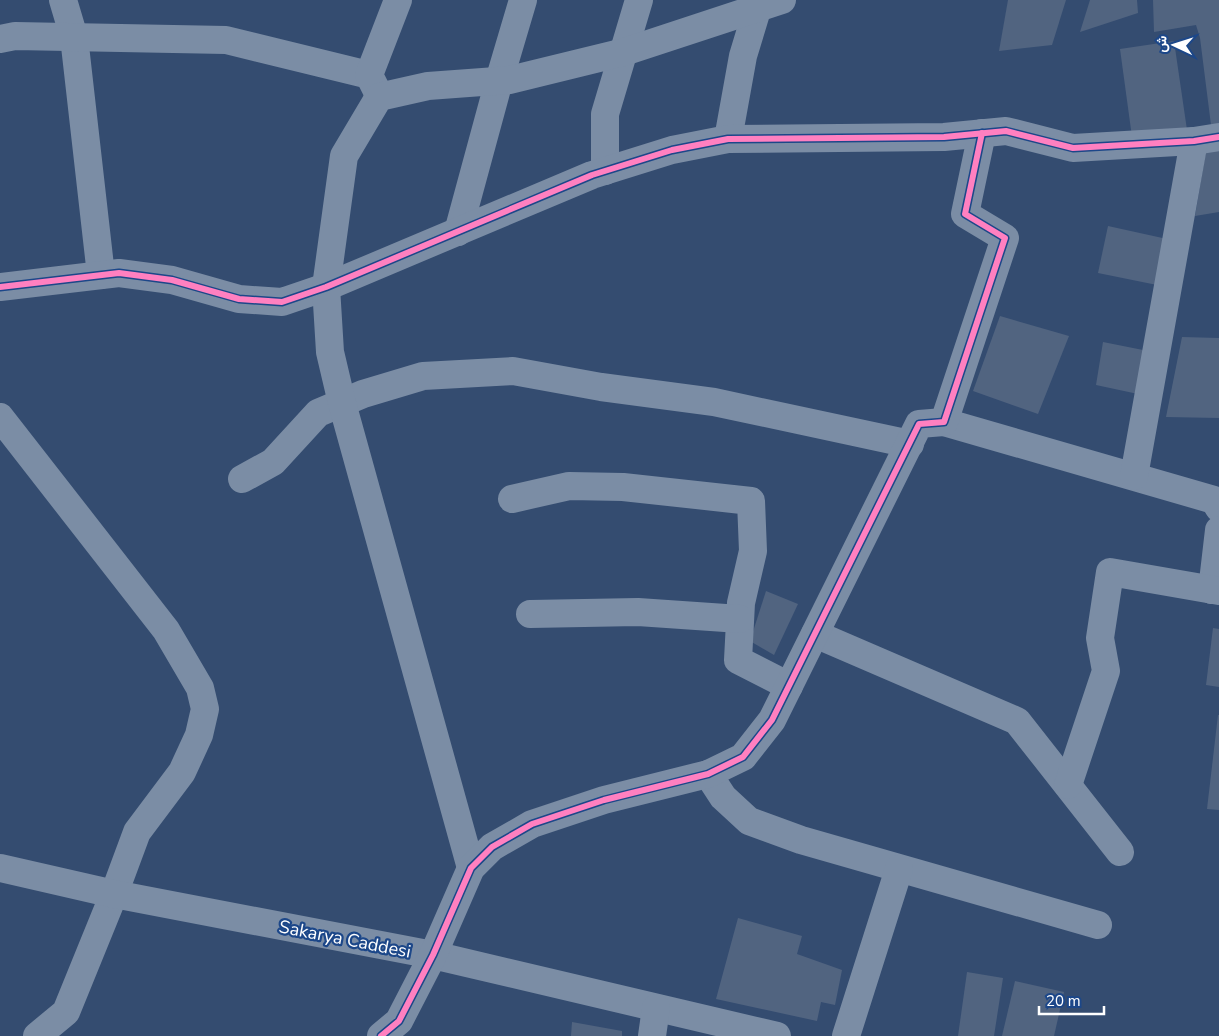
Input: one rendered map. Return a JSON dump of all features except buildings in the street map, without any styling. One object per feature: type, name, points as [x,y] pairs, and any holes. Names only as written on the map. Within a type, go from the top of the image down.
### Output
[{"type":"street","points":[[63,0],[74,37],[101,275]]},
{"type":"street","points":[[398,0],[374,86],[344,156],[326,287],[330,352],[342,402],[471,868]]},
{"type":"street","points":[[458,232],[498,81],[523,0]]},
{"type":"street","points":[[605,171],[605,114],[639,0]]},
{"type":"street","points":[[0,39],[15,36],[226,40],[374,86],[428,86],[510,80],[624,52],[767,2]]},
{"type":"street","points":[[728,139],[743,56],[767,2]]},
{"type":"street","points":[[0,287],[119,273],[172,280],[239,299],[282,302],[326,287],[605,171],[672,150],[728,139],[934,137],[1006,131],[1073,148],[1206,139],[1134,476]]},
{"type":"street","points":[[944,422],[1005,238],[965,214],[982,133]]},
{"type":"street","points":[[242,479],[273,462],[318,412],[342,402],[423,376],[513,371],[601,388],[714,402],[910,444]]},
{"type":"street","points":[[0,417],[166,630],[200,688],[206,709],[196,743],[182,772],[137,832],[66,1012],[37,1036]]},
{"type":"street","points":[[381,1036],[399,1022],[433,956],[471,868],[492,847],[532,824],[604,800],[708,774],[743,756],[772,720],[919,424],[944,422],[1214,500],[1219,508]]},
{"type":"street","points":[[512,498],[569,486],[623,487],[751,501],[753,551],[741,603],[738,660],[789,686]]},
{"type":"street","points":[[1068,785],[1106,671],[1100,638],[1110,572],[1216,591],[1219,530]]},
{"type":"street","points":[[530,614],[638,612],[740,619]]},
{"type":"street","points":[[816,634],[1017,721],[1120,852]]},
{"type":"street","points":[[708,774],[723,797],[749,821],[801,840],[1098,926]]},
{"type":"street","name":"Sakarya Caddesi","points":[[0,868],[114,894],[433,956],[777,1036]]},
{"type":"street","points":[[846,1036],[899,869]]},
{"type":"street","points":[[652,1036],[656,1008]]},
{"type":"cycle path","points":[[0,287],[119,273],[172,280],[239,299],[282,302],[326,287],[592,175],[672,150],[728,139],[944,137],[1006,131],[1073,148],[1194,141],[1219,137]]},
{"type":"cycle path","points":[[381,1036],[399,1021],[433,955],[471,868],[492,847],[532,824],[604,800],[708,774],[743,757],[772,720],[919,424],[944,422],[1005,238],[965,214],[982,133]]}]
